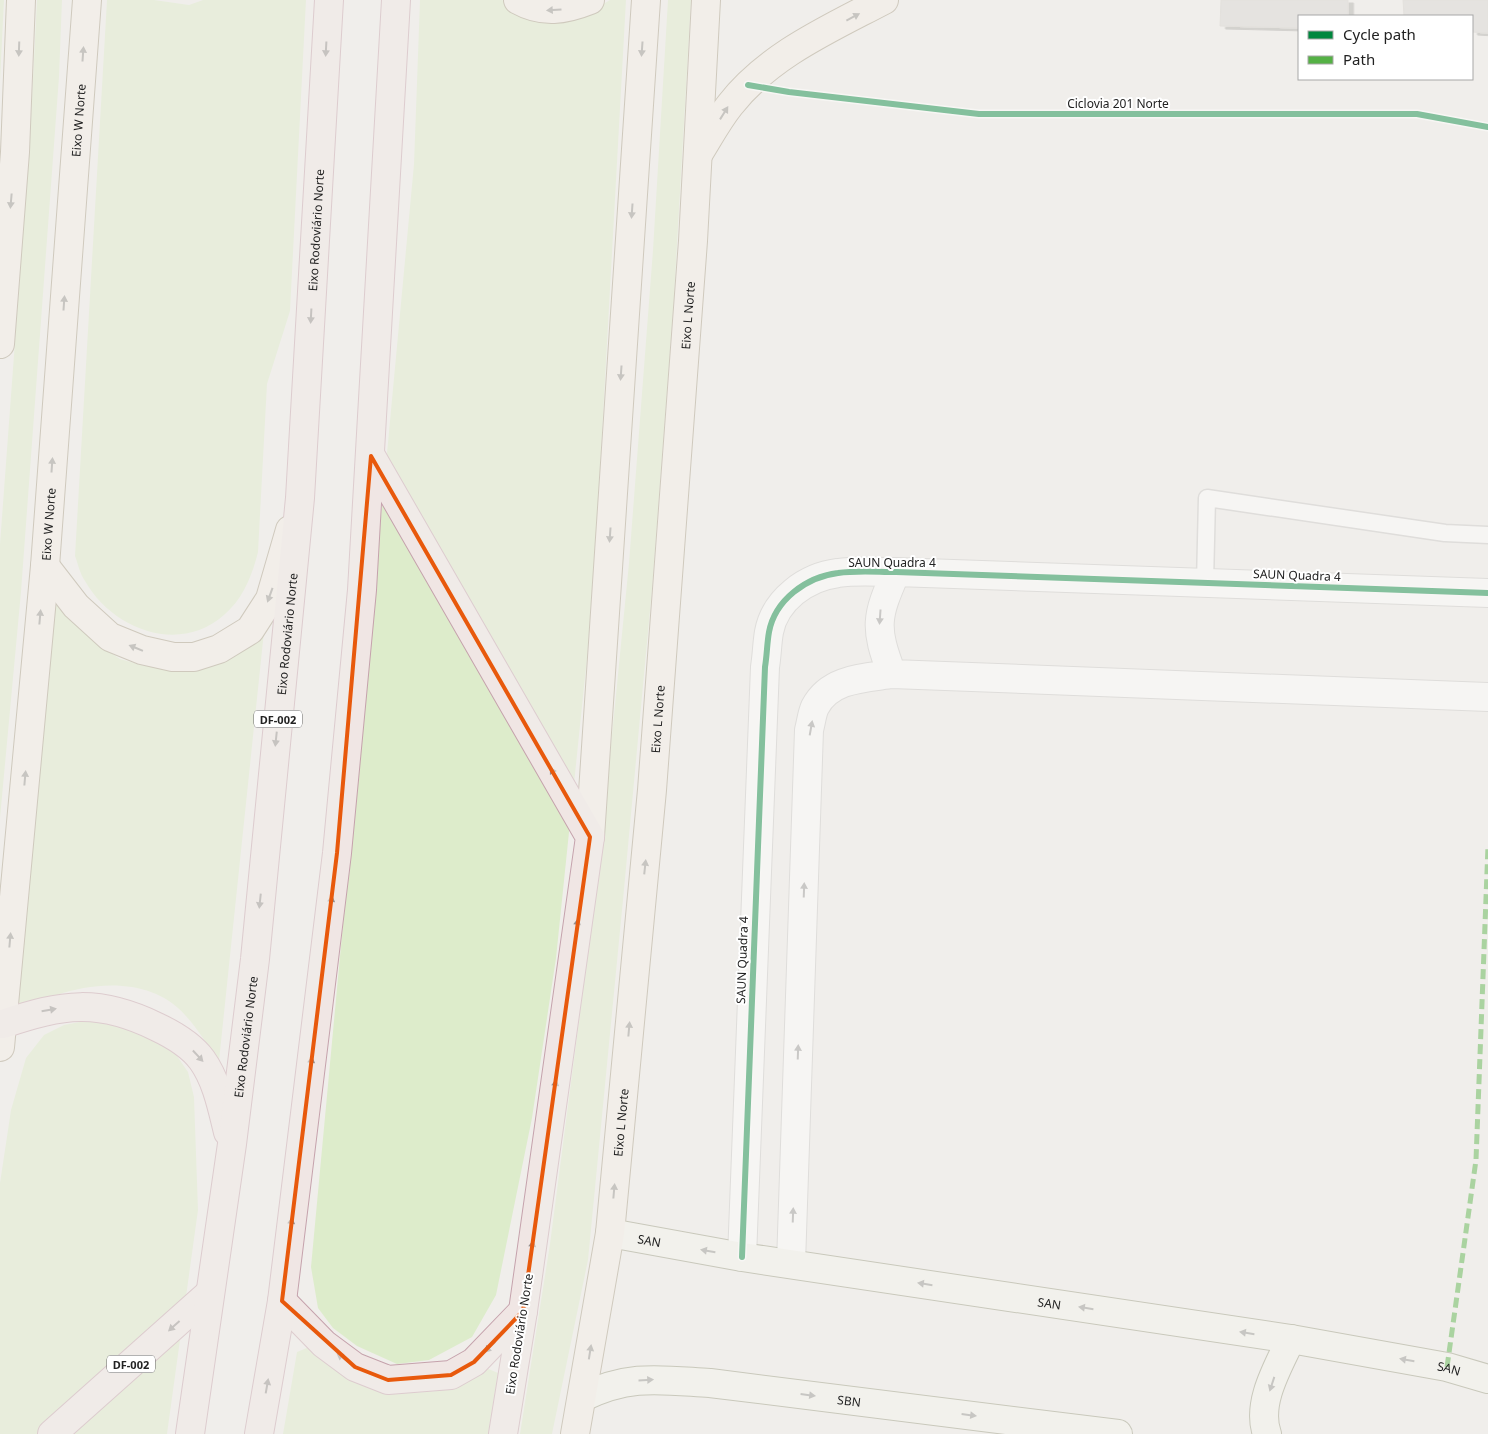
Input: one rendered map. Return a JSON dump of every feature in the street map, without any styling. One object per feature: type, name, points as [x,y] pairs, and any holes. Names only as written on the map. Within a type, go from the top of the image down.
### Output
[{"type":"highway","name":"Eixo Rodoviário Norte","points":[[190,1434],[232,1144],[255,959],[300,498],[329,0]]},
{"type":"highway","points":[[259,1434],[282,1301],[337,853],[362,590],[396,0]]},
{"type":"highway","points":[[371,456],[590,836]]},
{"type":"highway","name":"Eixo Rodoviário Norte","points":[[503,1434],[523,1311],[590,836]]},
{"type":"highway","points":[[1,1035],[47,1010],[82,1006],[130,1014],[179,1038],[202,1060],[215,1083],[232,1144]]},
{"type":"highway","name":"DF-002","points":[[52,1434],[210,1293]]},
{"type":"highway","points":[[282,1301],[332,1350],[355,1367],[388,1380],[451,1375],[474,1362],[523,1311]]},
{"type":"main road","points":[[0,344],[15,152],[21,0]]},
{"type":"main road","name":"Eixo W Norte","points":[[1,1035],[45,566],[86,0]]},
{"type":"main road","points":[[518,0],[546,10],[567,9],[590,0]]},
{"type":"main road","points":[[590,836],[646,0]]},
{"type":"main road","name":"Eixo L Norte","points":[[575,1434],[583,1397],[610,1233],[652,790],[698,154],[706,0]]},
{"type":"main road","points":[[698,154],[730,105],[770,64],[884,0]]},
{"type":"main road","points":[[0,113],[15,152]]},
{"type":"main road","points":[[45,566],[76,606],[110,636],[142,650],[173,657],[194,657],[219,649],[250,630],[270,599],[300,498]]},
{"type":"main road","name":"SAN","points":[[610,1233],[742,1257],[1291,1339],[1447,1367],[1488,1380]]},
{"type":"main road","points":[[1267,1434],[1264,1410],[1272,1380],[1291,1339]]},
{"type":"main road","name":"SBN","points":[[583,1397],[607,1385],[646,1379],[692,1382],[1118,1434]]},
{"type":"street","name":"SAUN Quadra 4","points":[[742,1257],[765,667],[769,630],[778,609],[793,591],[820,577],[838,573],[896,572],[1488,593]]},
{"type":"street","points":[[892,674],[882,648],[880,630],[881,607],[896,572]]},
{"type":"street","points":[[791,1263],[809,730],[815,707],[828,692],[845,681],[892,674],[1488,697]]},
{"type":"lane","points":[[1205,583],[1208,498],[1445,532],[1488,535]]},
{"type":"highlighted area","points":[[371,456],[590,837],[523,1311],[474,1362],[451,1375],[388,1380],[355,1367],[282,1301],[337,853]]},
{"type":"green space","points":[[0,0],[4,0],[0,81]]},
{"type":"green space","points":[[37,0],[62,0],[59,77],[21,592],[0,818],[0,544],[30,139]]},
{"type":"green space","points":[[107,0],[154,0],[189,5],[203,0],[306,0],[290,311],[267,384],[258,552],[246,586],[231,609],[206,627],[187,633],[167,634],[148,631],[129,623],[112,612],[97,598],[85,581],[75,556]]},
{"type":"green space","points":[[420,0],[502,0],[521,11],[590,12],[610,0],[626,0],[597,524],[587,658],[556,958],[532,1118],[496,1295],[472,1337],[429,1360],[397,1364],[357,1346],[333,1328],[318,1308],[311,1267],[414,164]]},
{"type":"green space","points":[[668,0],[691,0],[674,297],[652,589],[588,1260],[552,1434],[520,1434],[550,1244],[599,867],[629,563],[653,250]]},
{"type":"green space","points":[[54,597],[67,615],[101,646],[120,659],[145,666],[168,667],[265,622],[219,1061],[185,1015],[172,1003],[142,989],[108,986],[73,990],[35,1005],[13,1018]]},
{"type":"green space","points":[[90,1020],[121,1023],[168,1043],[188,1072],[194,1097],[198,1210],[167,1434],[0,1434],[0,1183],[11,1110],[26,1058],[44,1035],[64,1025]]},
{"type":"green space","points":[[309,1347],[335,1370],[348,1378],[376,1389],[392,1392],[426,1392],[451,1388],[466,1381],[484,1367],[498,1373],[488,1434],[283,1434],[297,1352]]},
{"type":"building","points":[[1221,0],[1348,0],[1348,15],[1298,15],[1298,28],[1220,26]]},
{"type":"building","points":[[1403,0],[1488,0],[1488,33],[1473,32],[1473,15],[1404,15]]},
{"type":"marked path","points":[[1447,1367],[1476,1160],[1488,846]]},
{"type":"cycle path","name":"Ciclovia 201 Norte","points":[[748,85],[789,92],[979,114],[1417,114],[1488,127]]},
{"type":"cycle path","points":[[742,1257],[765,667],[768,636],[772,620],[785,600],[804,585],[826,575],[867,571],[1488,593]]}]
